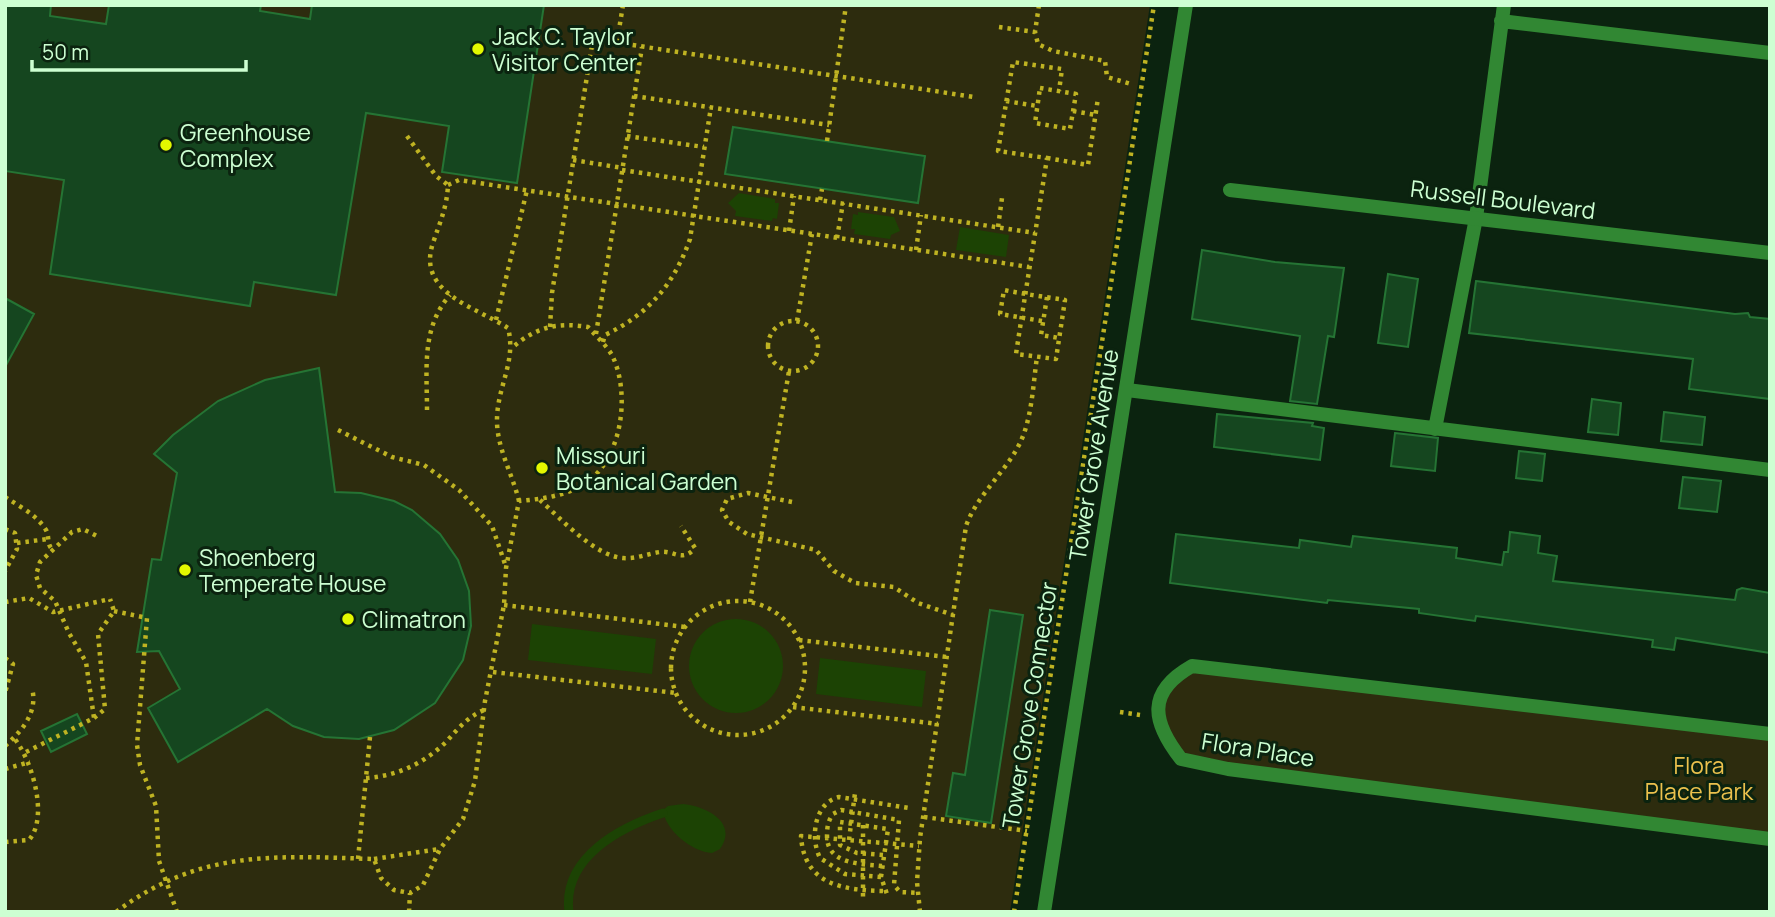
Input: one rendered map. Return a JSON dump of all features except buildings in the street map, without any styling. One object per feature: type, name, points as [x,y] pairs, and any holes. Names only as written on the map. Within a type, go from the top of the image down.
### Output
[{"type":"street","name":"Tower Grove Avenue","points":[[1044,912],[1186,5]]},
{"type":"street","points":[[1436,429],[1476,218],[1504,5]]},
{"type":"street","points":[[1502,21],[1770,53]]},
{"type":"street","name":"Russell Boulevard","points":[[1230,190],[1770,253]]},
{"type":"street","points":[[1127,390],[1770,470]]},
{"type":"street","name":"Flora Place","points":[[1770,734],[1192,666],[1171,678],[1160,698],[1158,717],[1167,740],[1181,760],[1228,769],[1770,839]]},
{"type":"path","points":[[617,42],[624,5]]},
{"type":"path","points":[[827,141],[846,5]]},
{"type":"path","points":[[1039,5],[1035,32],[1038,44],[1044,49],[1105,61],[1107,76],[1131,84]]},
{"type":"path","name":"Tower Grove Connector","points":[[1014,912],[1154,5]]},
{"type":"path","points":[[999,27],[1035,32]]},
{"type":"path","points":[[550,327],[567,197],[593,38],[974,97]]},
{"type":"path","points":[[595,335],[642,47]]},
{"type":"path","points":[[1059,91],[1062,69],[1013,62],[998,151],[1088,165],[1098,98]]},
{"type":"path","points":[[1040,88],[1076,94],[1070,129],[1035,123],[1037,106],[1040,88]]},
{"type":"path","points":[[634,96],[829,125]]},
{"type":"path","points":[[1006,101],[1037,106]]},
{"type":"path","points":[[603,343],[606,335],[645,312],[672,279],[690,239],[711,107]]},
{"type":"path","points":[[1073,111],[1096,115]]},
{"type":"path","points":[[407,136],[436,176],[448,185]]},
{"type":"path","points":[[627,136],[704,147]]},
{"type":"path","points":[[1042,321],[1022,318],[1000,314],[1004,290],[1025,294],[1065,300],[1055,359],[1016,354],[1022,318],[1025,294],[1029,267],[1046,158]]},
{"type":"path","points":[[573,160],[1035,233]]},
{"type":"path","points":[[448,185],[458,180],[1029,267]]},
{"type":"path","points":[[374,859],[381,878],[394,890],[410,892],[423,885],[440,849],[458,828],[470,800],[519,501],[497,424],[499,394],[513,347],[508,328],[450,295],[433,277],[429,266],[433,242],[447,206],[448,185]]},
{"type":"path","points":[[820,200],[822,189]]},
{"type":"path","points":[[496,320],[527,190]]},
{"type":"path","points":[[789,230],[794,196]]},
{"type":"path","points":[[998,227],[1002,198]]},
{"type":"path","points":[[837,238],[843,203]]},
{"type":"path","points":[[916,250],[921,215]]},
{"type":"path","points":[[797,321],[812,234]]},
{"type":"path","points":[[427,410],[428,338],[435,315],[450,295]]},
{"type":"path","points":[[1046,297],[1041,335],[1059,338]]},
{"type":"path","points":[[797,321],[805,324],[817,337],[817,355],[806,368],[789,371],[775,365],[768,343],[781,324],[797,321]]},
{"type":"path","points":[[513,347],[528,334],[564,323],[588,327],[603,343],[615,362],[620,391],[619,422],[606,463],[584,484],[540,499],[519,501]]},
{"type":"path","points":[[920,912],[919,846],[966,526],[976,505],[1019,445],[1025,431],[1037,357]]},
{"type":"path","points":[[750,602],[789,371]]},
{"type":"path","points":[[338,430],[392,457],[424,465],[459,490],[492,526],[506,568]]},
{"type":"path","points":[[792,502],[768,495],[734,496],[727,499],[722,510],[724,517],[736,528],[761,538],[816,550],[834,571],[855,583],[894,587],[918,603],[953,615]]},
{"type":"path","points":[[5,497],[30,514],[47,531],[53,550]]},
{"type":"path","points":[[540,499],[595,550],[620,558],[664,551],[686,556],[695,548],[695,544],[681,526]]},
{"type":"path","points":[[5,529],[15,533],[18,549],[5,571]]},
{"type":"path","points":[[94,718],[86,662],[55,601],[37,583],[37,568],[53,550],[78,530],[99,537]]},
{"type":"path","points":[[17,543],[48,539]]},
{"type":"path","points":[[5,602],[29,598],[53,612],[110,599],[114,611]]},
{"type":"path","points":[[750,602],[776,613],[788,623],[799,640],[805,661],[805,679],[793,707],[778,721],[759,732],[730,734],[698,721],[676,693],[671,665],[677,641],[685,627],[716,605],[750,602]]},
{"type":"path","points":[[504,604],[685,627]]},
{"type":"path","points":[[26,752],[94,718],[106,709],[98,634],[114,611]]},
{"type":"path","points":[[114,611],[147,618],[137,745],[140,765],[156,806],[159,861],[177,912]]},
{"type":"path","points":[[799,640],[947,657]]},
{"type":"path","points":[[5,658],[13,664],[5,693]]},
{"type":"path","points":[[493,672],[676,693]]},
{"type":"path","points":[[5,746],[15,738],[36,705],[32,688]]},
{"type":"path","points":[[793,707],[938,724]]},
{"type":"path","points":[[366,778],[404,771],[436,751],[472,715],[484,710]]},
{"type":"path","points":[[358,859],[370,737]]},
{"type":"path","points":[[5,842],[29,840],[38,825],[30,762],[15,738]]},
{"type":"path","points":[[5,769],[30,762]]},
{"type":"path","points":[[849,840],[855,793]]},
{"type":"path","points":[[881,877],[845,873],[824,863],[818,853],[815,837],[819,812],[835,798],[909,808]]},
{"type":"path","points":[[882,866],[849,862],[832,853],[827,838],[829,820],[833,814],[841,810],[899,820],[894,885],[900,892],[918,894]]},
{"type":"path","points":[[923,817],[1027,831]]},
{"type":"path","points":[[883,855],[863,853],[843,846],[839,839],[840,822],[888,829],[881,877],[883,891],[888,897]]},
{"type":"path","points":[[863,825],[863,897]]},
{"type":"path","points":[[883,891],[863,890],[828,882],[811,869],[804,855],[801,836],[919,846]]},
{"type":"path","points":[[116,912],[146,890],[167,881],[209,867],[255,857],[374,859],[440,849]]},
{"type":"path","points":[[409,912],[410,892]]},
{"type":"green space","name":"Missouri Botanical Garden","points":[[5,5],[1150,5],[1010,912],[5,912]]},
{"type":"green space","name":"Flora Place Park","points":[[1192,666],[1770,734],[1770,839],[1181,759],[1167,740],[1160,698]]},
{"type":"shaded area","points":[[739,193],[775,199],[775,203],[779,203],[777,219],[773,218],[772,221],[735,216],[736,211],[728,203]]},
{"type":"shaded area","points":[[858,212],[894,217],[900,231],[891,235],[890,239],[854,234],[855,229],[851,229],[853,214],[858,215]]},
{"type":"shaded area","points":[[960,227],[1009,235],[1006,257],[956,250]]},
{"type":"shaded area","points":[[736,619],[754,622],[769,633],[780,648],[783,666],[780,684],[769,699],[754,710],[736,713],[718,710],[703,699],[692,684],[689,666],[692,648],[703,633],[718,622]]},
{"type":"shaded area","points":[[532,624],[656,639],[652,674],[528,660]]},
{"type":"shaded area","points":[[820,658],[926,671],[922,707],[816,694]]},
{"type":"shaded area","points":[[683,804],[701,808],[722,823],[725,839],[720,849],[712,853],[704,852],[688,844],[674,832],[663,810],[668,806]]},
{"type":"waterway","points":[[569,912],[569,893],[575,875],[585,860],[613,836],[663,813]]},
{"type":"place","name":"Jack C. Taylor Visitor Center","points":[[478,49]]},
{"type":"place","name":"Greenhouse Complex","points":[[166,145]]},
{"type":"place","name":"Missouri Botanical Garden","points":[[542,468]]},
{"type":"place","name":"Shoenberg Temperate House","points":[[185,570]]},
{"type":"place","name":"Climatron","points":[[348,619]]}]
